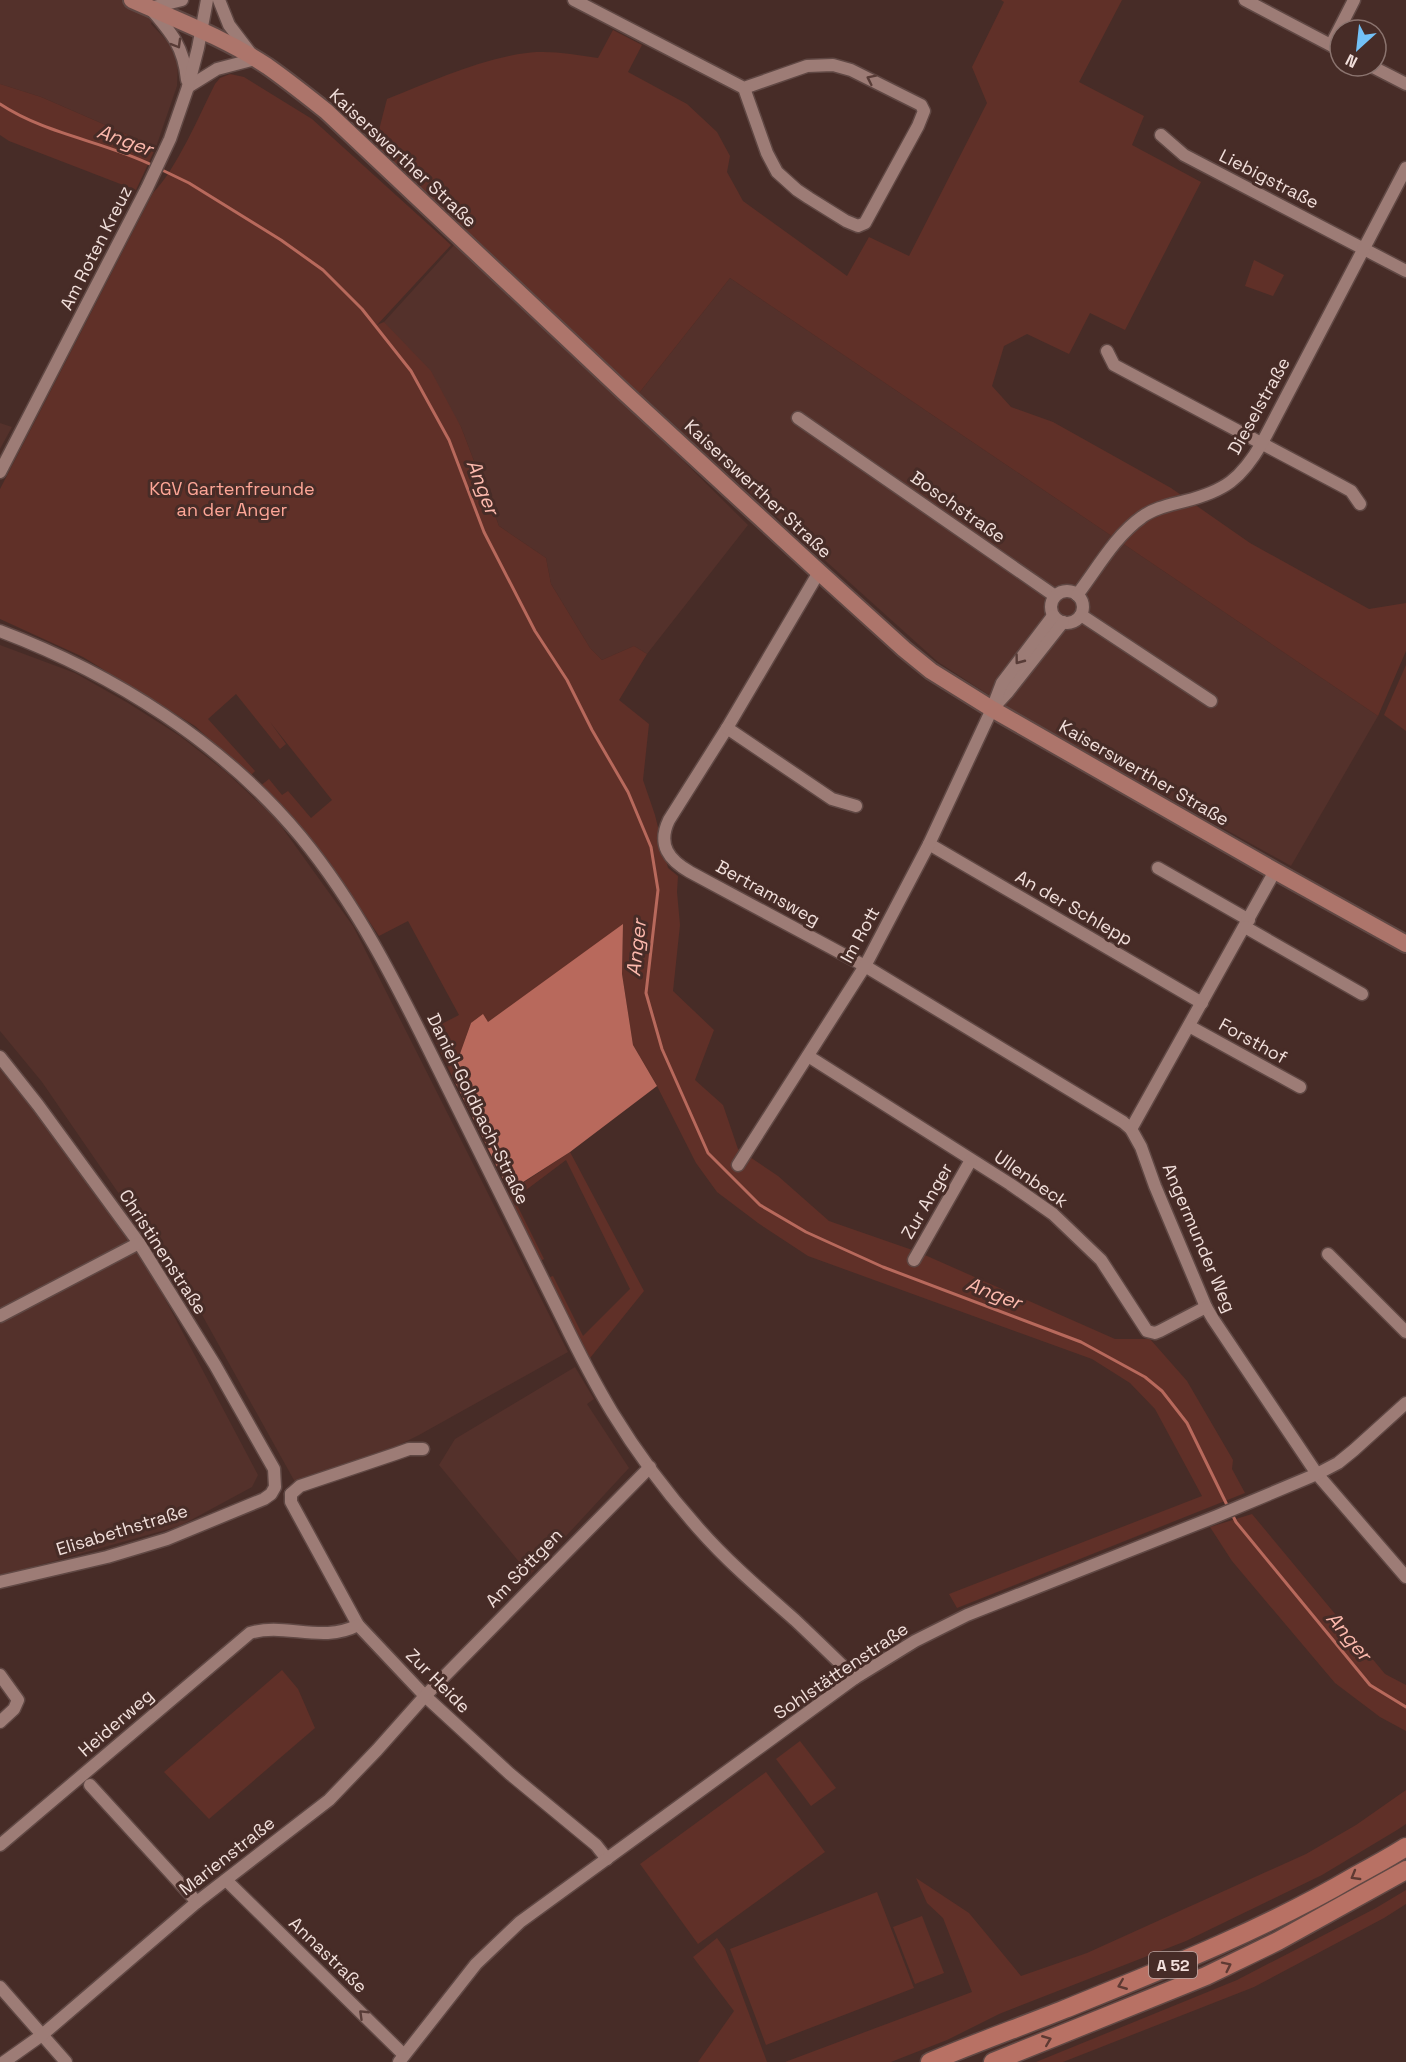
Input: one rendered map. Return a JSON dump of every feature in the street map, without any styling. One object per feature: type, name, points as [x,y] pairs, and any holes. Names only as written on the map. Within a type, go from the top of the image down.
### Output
[{"type":"highway","name":"A 52","points":[[930,2062],[986,2037],[1063,2010],[1191,1958],[1332,1890],[1406,1847]]},
{"type":"highway","name":"A 52","points":[[993,2062],[1206,1976],[1278,1941],[1406,1870]]},
{"type":"main road","name":"Kaiserswerther Straße","points":[[132,0],[202,31],[255,59],[326,111],[601,371],[819,572],[904,649],[932,671],[993,709],[1406,944]]},
{"type":"street","points":[[182,0],[150,8],[171,32],[183,53],[188,87],[221,67],[255,59],[229,25],[219,0]]},
{"type":"street","points":[[202,31],[207,0]]},
{"type":"street","points":[[202,31],[219,0]]},
{"type":"street","points":[[574,0],[744,88],[767,153],[777,172],[791,185],[846,222],[858,226],[867,220],[906,149],[922,116],[922,107],[850,69],[833,65],[807,66],[744,88]]},
{"type":"street","points":[[1245,0],[1328,43]]},
{"type":"street","points":[[1347,18],[1354,0]]},
{"type":"street","name":"Am Roten Kreuz","points":[[0,472],[161,160],[180,113],[202,31]]},
{"type":"street","points":[[1388,75],[1406,84]]},
{"type":"street","name":"Liebigstraße","points":[[1161,135],[1184,155],[1406,271]]},
{"type":"street","name":"Dieselstraße","points":[[1077,594],[1122,535],[1134,523],[1150,512],[1209,495],[1226,487],[1244,472],[1262,443],[1406,168]]},
{"type":"street","points":[[1107,351],[1114,365],[1351,491],[1360,504]]},
{"type":"street","name":"Boschstraße","points":[[798,418],[1055,596]]},
{"type":"street","points":[[0,480],[8,457]]},
{"type":"street","name":"Bertramsweg","points":[[819,572],[666,827],[665,843],[671,859],[690,872],[865,966],[1124,1122],[1131,1130]]},
{"type":"street","points":[[1065,590],[1077,594],[1083,604],[1082,615],[1073,622],[1058,619],[1050,606],[1055,596],[1065,590]]},
{"type":"street","points":[[1082,615],[1211,701]]},
{"type":"street","points":[[993,709],[1002,683],[1058,619]]},
{"type":"street","points":[[0,625],[21,634],[28,642]]},
{"type":"street","name":"Daniel-Goldbach-Straße","points":[[0,631],[110,681],[187,731],[242,777],[300,836],[335,881],[367,930],[407,1005],[581,1358],[613,1414],[673,1498],[714,1545],[855,1678]]},
{"type":"street","name":"Im Rott","points":[[738,1166],[865,966],[929,844],[993,709]]},
{"type":"street","points":[[727,728],[832,799],[856,806]]},
{"type":"street","name":"An der Schlepp","points":[[929,844],[1202,1003]]},
{"type":"street","points":[[1158,868],[1362,994]]},
{"type":"street","points":[[1131,1130],[1275,871]]},
{"type":"street","name":"Forsthof","points":[[1189,1026],[1300,1087]]},
{"type":"street","name":"Ullenbeck","points":[[808,1056],[1034,1200],[1080,1239],[1109,1271],[1148,1331],[1155,1333],[1160,1331],[1206,1307]]},
{"type":"street","name":"Christinenstraße","points":[[0,1057],[139,1243],[215,1365],[269,1460],[275,1483]]},
{"type":"street","name":"Angermunder Weg","points":[[1131,1130],[1141,1147],[1206,1307],[1317,1474],[1406,1576]]},
{"type":"street","name":"Zur Anger","points":[[914,1260],[971,1160]]},
{"type":"street","points":[[0,1316],[139,1243]]},
{"type":"street","points":[[1328,1254],[1406,1332]]},
{"type":"street","name":"Sohlstättenstraße","points":[[402,2059],[476,1964],[520,1922],[855,1678],[915,1641],[966,1615],[1317,1474],[1338,1463],[1406,1403]]},
{"type":"street","points":[[275,1483],[291,1494],[300,1486],[409,1449],[423,1449]]},
{"type":"street","name":"Am Söttgen","points":[[425,1696],[650,1467]]},
{"type":"street","name":"Elisabethstraße","points":[[0,1582],[107,1557],[167,1539],[264,1499],[271,1494],[275,1483]]},
{"type":"street","name":"Zur Heide","points":[[291,1494],[291,1502],[358,1625],[425,1696],[510,1774],[596,1845],[607,1859]]},
{"type":"street","name":"Heiderweg","points":[[0,1845],[250,1633],[256,1631],[333,1634],[346,1632],[358,1625]]},
{"type":"street","points":[[0,1675],[18,1700],[14,1709],[0,1722]]},
{"type":"street","name":"Marienstraße","points":[[4,2062],[42,2035],[197,1902],[329,1800],[425,1696]]},
{"type":"street","points":[[90,1785],[197,1902]]},
{"type":"street","name":"Annastraße","points":[[226,1880],[402,2059]]},
{"type":"street","points":[[0,1987],[66,2062]]},
{"type":"shaded area","points":[[0,0],[161,0],[151,24],[168,42],[178,63],[177,86],[156,147],[41,97],[0,84]]},
{"type":"shaded area","points":[[455,244],[615,393],[748,525],[647,654],[634,646],[602,660],[590,648],[551,584],[546,558],[499,526],[461,427],[384,322]]},
{"type":"shaded area","points":[[730,278],[1378,716],[1291,866],[1015,712],[938,662],[639,393]]},
{"type":"shaded area","points":[[0,423],[12,427],[0,449]]},
{"type":"shaded area","points":[[0,645],[75,673],[128,703],[180,736],[226,772],[276,819],[353,926],[568,1352],[389,1450],[295,1482],[201,1313],[42,1082],[0,1031]]},
{"type":"shaded area","points":[[623,924],[622,974],[633,1045],[657,1086],[570,1152],[509,1191],[452,1076],[471,1023],[483,1014],[488,1022]]},
{"type":"shaded area","points":[[0,1061],[136,1244],[258,1475],[252,1487],[180,1526],[0,1576]]},
{"type":"shaded area","points":[[575,1367],[594,1399],[587,1404],[629,1468],[530,1575],[439,1465],[455,1439]]},
{"type":"green space","points":[[1001,0],[1122,0],[1079,82],[1144,116],[1132,145],[1201,182],[1125,330],[1090,313],[1069,354],[1027,334],[1004,346],[992,386],[1011,407],[1053,422],[1171,488],[1250,543],[1369,609],[1406,603],[1406,651],[1378,716],[730,278],[639,393],[373,153],[387,99],[468,67],[519,54],[549,52],[598,58],[613,30],[642,45],[628,72],[687,104],[717,132],[730,156],[727,172],[743,201],[847,276],[869,237],[909,256],[987,103],[972,67],[1004,2]]},
{"type":"green space","name":"KGV Gartenfreunde an der Anger","points":[[230,74],[244,77],[312,119],[451,245],[377,325],[384,322],[431,371],[461,427],[499,526],[546,558],[551,584],[590,648],[602,660],[634,646],[647,654],[619,700],[649,724],[643,780],[655,815],[668,868],[678,876],[680,925],[673,991],[714,1030],[695,1080],[723,1105],[738,1149],[778,1176],[829,1221],[918,1252],[1115,1339],[1150,1339],[1187,1381],[1233,1460],[1232,1469],[1245,1493],[957,1608],[949,1594],[1202,1496],[1155,1409],[1130,1383],[1092,1359],[808,1256],[717,1192],[696,1163],[656,1084],[633,1045],[622,974],[623,925],[488,1022],[471,1023],[452,1076],[430,1030],[459,1015],[408,921],[379,936],[326,857],[260,786],[269,779],[282,795],[288,791],[311,818],[332,800],[270,722],[286,744],[280,749],[236,694],[208,719],[255,771],[250,776],[195,726],[83,657],[0,619],[0,489],[153,193],[179,156],[215,84],[220,78]]},
{"type":"green space","points":[[0,84],[41,97],[156,147],[136,190],[9,141],[0,135]]},
{"type":"green space","points":[[1254,260],[1284,275],[1273,296],[1245,286]]},
{"type":"green space","points":[[1406,665],[1406,731],[1384,715]]},
{"type":"green space","points":[[570,1152],[644,1291],[590,1358],[547,1278],[553,1276],[583,1336],[630,1289],[566,1160],[514,1199],[544,1259],[540,1261],[506,1194]]},
{"type":"green space","points":[[1252,1514],[1385,1674],[1406,1685],[1406,1731],[1380,1717],[1335,1683],[1232,1561],[1210,1527]]},
{"type":"green space","points":[[282,1670],[298,1689],[315,1728],[209,1819],[164,1772]]},
{"type":"green space","points":[[800,1741],[836,1788],[811,1806],[776,1759]]},
{"type":"green space","points":[[766,1772],[825,1852],[698,1944],[640,1864]]},
{"type":"green space","points":[[1406,1790],[1406,1824],[1322,1875],[1186,1941],[999,2014],[947,2040],[891,2062],[785,2062],[972,1992],[943,1918],[927,1903],[916,1878],[969,1913],[1021,1976],[1087,1953],[1306,1854],[1356,1825]]},
{"type":"green space","points":[[1406,1890],[1406,1904],[1254,1987],[1063,2062],[1036,2062],[1237,1980]]},
{"type":"green space","points":[[877,1892],[914,1988],[766,2045],[730,1949]]},
{"type":"green space","points":[[922,1916],[944,1973],[915,1984],[893,1927]]},
{"type":"green space","points":[[717,1938],[725,1949],[767,2062],[698,2062],[734,2011],[693,1957]]},
{"type":"waterway","name":"Anger","points":[[0,104],[18,115],[56,131],[135,157],[154,166]]},
{"type":"waterway","name":"Anger","points":[[160,169],[189,183],[281,240],[323,270],[362,309],[411,371],[449,440],[484,532],[535,631],[567,680],[592,730],[628,792],[651,847],[658,890],[646,993],[662,1049],[708,1153],[760,1205],[806,1232],[883,1267],[1081,1342],[1145,1377],[1162,1391],[1187,1423],[1228,1507]]},
{"type":"waterway","name":"Anger","points":[[1231,1512],[1236,1522],[1370,1685],[1406,1707]]}]
